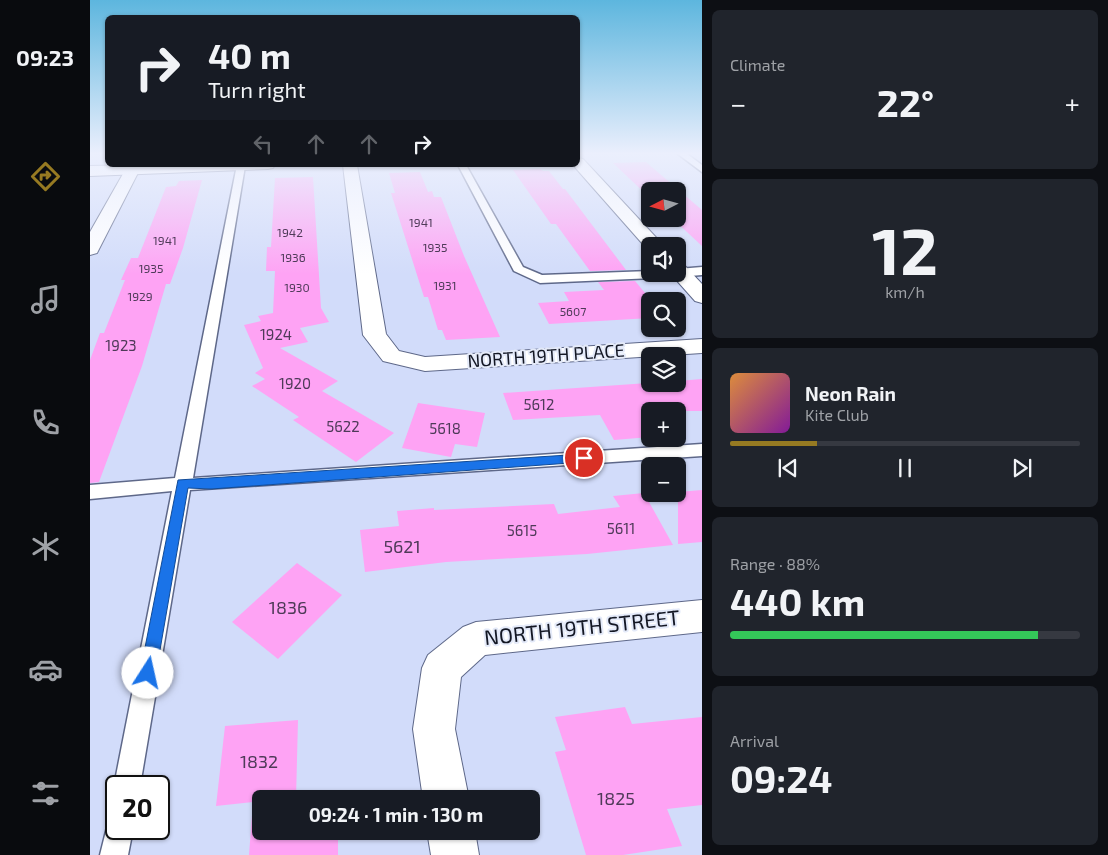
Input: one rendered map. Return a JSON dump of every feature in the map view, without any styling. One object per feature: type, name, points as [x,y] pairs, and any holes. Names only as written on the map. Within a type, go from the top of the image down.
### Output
[{"type":"street","points":[[90,248],[119,194]]},
{"type":"street","name":"NORTH 19TH PLACE","points":[[354,194],[375,335],[391,356],[425,364],[702,346]]},
{"type":"street","points":[[607,194],[647,237]]},
{"type":"street","points":[[686,280],[702,297]]},
{"type":"street","name":"NORTH 19TH STREET","points":[[444,790],[434,729],[442,668],[476,639],[702,616]]},
{"type":"street","points":[[452,840],[455,855]]},
{"type":"lane","points":[[129,775],[236,194]]},
{"type":"lane","points":[[478,194],[518,269],[540,279],[641,275]]},
{"type":"lane","points":[[686,272],[702,271]]},
{"type":"lane","points":[[90,492],[183,484],[221,484],[702,450]]},
{"type":"lane","points":[[114,855],[117,840]]},
{"type":"building","points":[[163,194],[198,194],[183,248],[170,284],[166,284],[142,366],[99,482],[90,483],[90,360],[100,333],[104,333],[125,280],[121,280],[131,258],[138,258]]},
{"type":"building","points":[[274,194],[314,194],[321,308],[329,322],[300,328],[308,342],[280,348],[338,381],[322,391],[394,433],[356,462],[293,420],[299,417],[252,386],[265,379],[255,373],[263,368],[244,325],[261,321],[258,316],[273,313],[275,271],[266,271],[267,247],[271,247]]},
{"type":"building","points":[[391,194],[433,194],[434,197],[441,197],[464,256],[500,337],[446,340],[442,330],[438,330],[428,297],[424,297]]},
{"type":"building","points":[[530,194],[569,194],[626,270],[590,271],[556,224],[551,224]]},
{"type":"building","points":[[686,196],[702,210],[702,246],[683,228],[686,228]]},
{"type":"building","points":[[635,281],[644,292],[641,292],[641,319],[549,324],[538,303],[569,301],[564,292],[604,290],[598,282]]},
{"type":"building","points":[[702,379],[702,411],[686,411],[686,402],[641,402],[641,438],[614,440],[600,415],[513,420],[503,393],[641,383],[641,392],[686,392],[686,380]]},
{"type":"building","points":[[418,403],[485,413],[477,447],[455,444],[451,457],[402,448]]},
{"type":"building","points":[[702,490],[702,542],[678,544],[678,502],[686,502],[686,491]]},
{"type":"building","points":[[641,493],[641,502],[649,502],[673,545],[587,554],[446,562],[365,572],[360,530],[399,526],[397,511],[554,504],[558,514],[620,507],[613,496]]},
{"type":"building","points":[[297,563],[342,595],[278,659],[232,622]]},
{"type":"building","points":[[625,707],[632,724],[702,717],[702,805],[667,809],[682,846],[623,855],[586,855],[555,752],[566,750],[555,717]]},
{"type":"building","points":[[298,720],[296,790],[252,790],[252,802],[216,806],[225,726]]},
{"type":"building","points":[[252,815],[252,840],[338,840],[338,855],[249,855]]},
{"type":"route","points":[[148,673],[183,484],[211,484],[584,458]]}]
